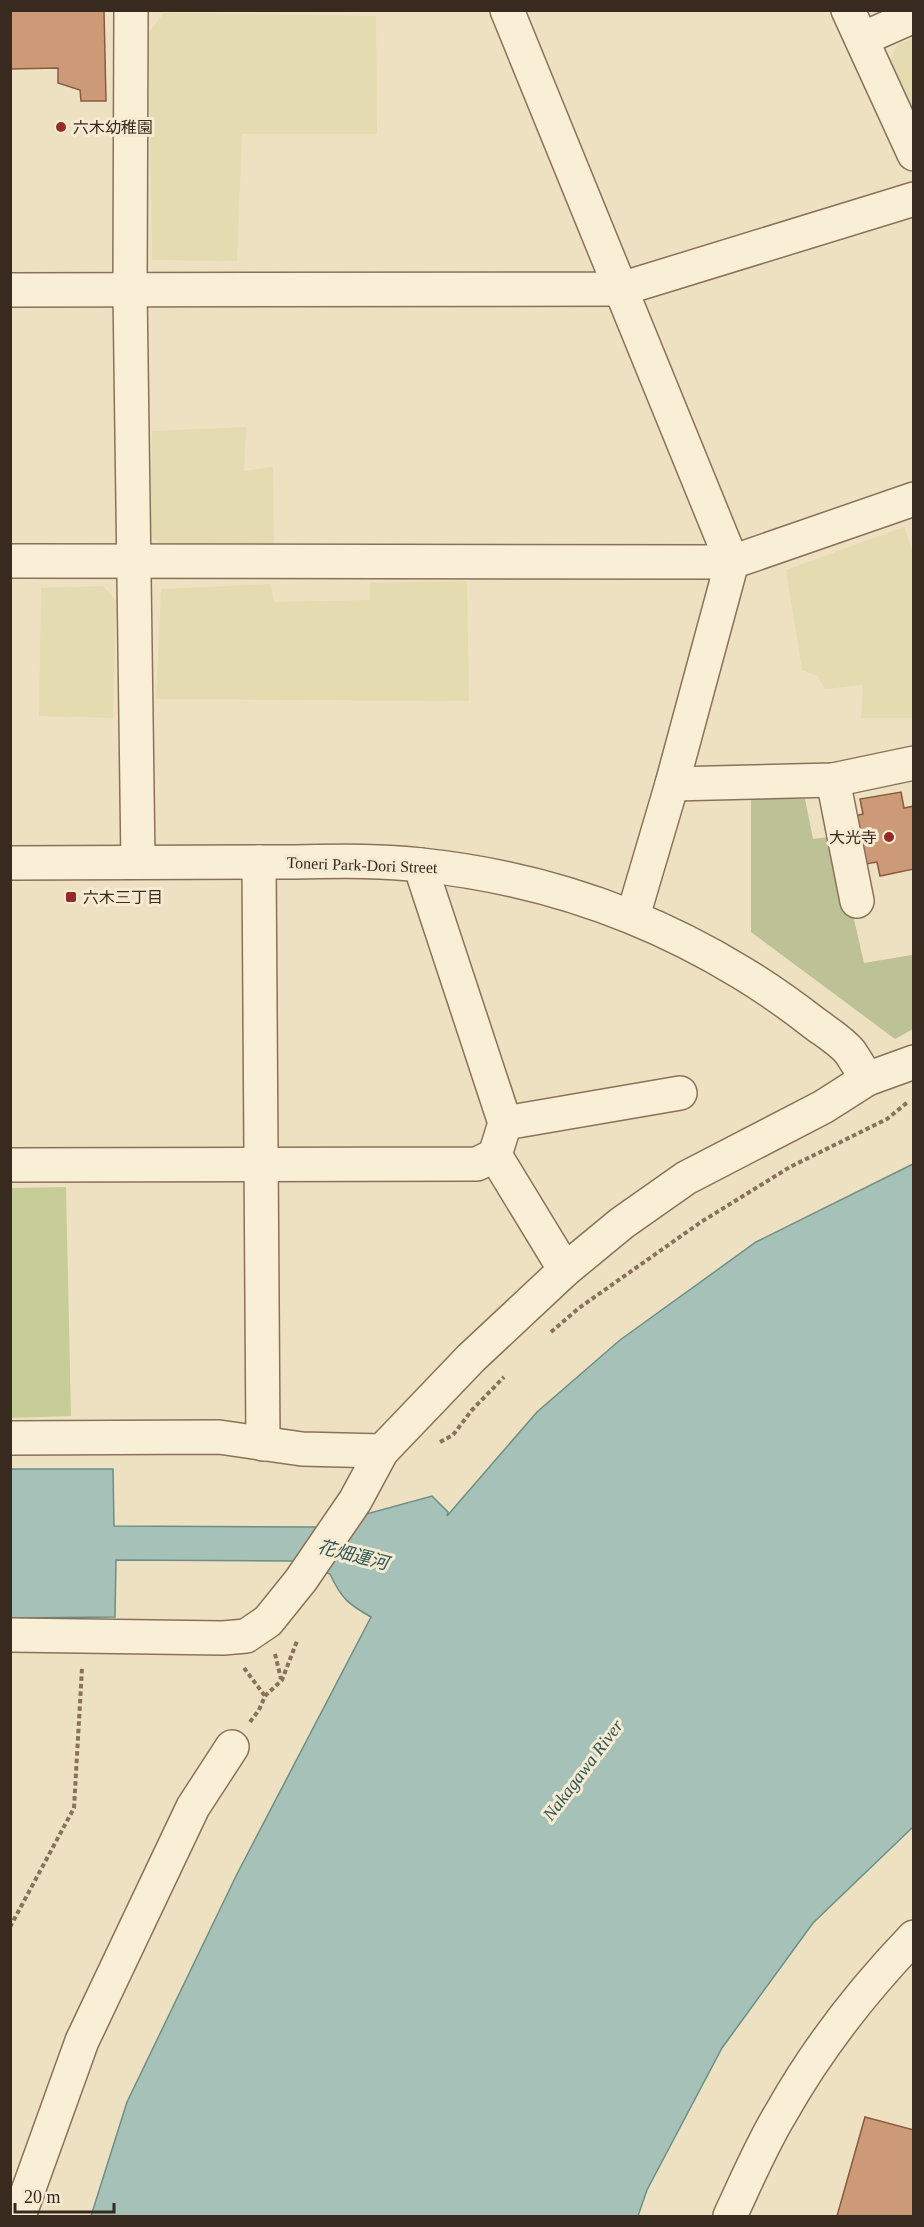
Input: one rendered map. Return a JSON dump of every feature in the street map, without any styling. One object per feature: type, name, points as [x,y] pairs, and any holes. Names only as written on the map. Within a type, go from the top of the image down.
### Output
[{"type":"street","points":[[132,10],[130,290],[138,862]]},
{"type":"street","points":[[507,10],[732,561],[672,784],[633,916]]},
{"type":"street","points":[[914,16],[855,25],[914,154]]},
{"type":"street","points":[[10,290],[621,289],[914,199]]},
{"type":"street","points":[[10,561],[732,561],[914,499]]},
{"type":"street","points":[[672,784],[833,780],[914,763]]},
{"type":"street","points":[[833,780],[857,902]]},
{"type":"street","points":[[260,862],[263,1444]]},
{"type":"street","name":"Toneri Park-Dori Street","points":[[10,863],[341,862],[420,865],[534,884],[633,916],[683,939],[768,988],[849,1051],[867,1079]]},
{"type":"street","points":[[10,1165],[477,1164],[495,1155],[505,1123],[420,865]]},
{"type":"street","points":[[10,1635],[223,1638],[246,1636],[268,1621],[301,1580],[355,1501],[382,1451],[479,1351],[565,1270],[622,1223],[686,1178],[823,1107],[867,1079],[914,1062]]},
{"type":"street","points":[[505,1123],[680,1093]]},
{"type":"street","points":[[495,1155],[565,1270]]},
{"type":"street","points":[[10,1438],[219,1437],[302,1449],[382,1451]]},
{"type":"street","points":[[19,2217],[82,2041],[193,1807],[232,1747]]},
{"type":"street","points":[[730,2217],[780,2114],[816,2057],[885,1968],[914,1937]]},
{"type":"path","points":[[546,1337],[579,1308],[701,1222],[790,1167],[887,1119],[914,1096]]},
{"type":"path","points":[[440,1442],[453,1435],[472,1410],[507,1373]]},
{"type":"path","points":[[232,1747],[259,1710],[265,1696],[282,1680],[299,1636]]},
{"type":"path","points":[[10,1927],[74,1808],[83,1659]]},
{"type":"shaded area","points":[[164,13],[376,16],[377,134],[242,134],[237,261],[152,260],[149,32]]},
{"type":"shaded area","points":[[913,38],[913,114],[891,60],[897,45]]},
{"type":"shaded area","points":[[246,427],[244,471],[273,467],[274,552],[165,546],[150,536],[152,431]]},
{"type":"shaded area","points":[[904,527],[913,553],[913,718],[861,718],[863,685],[825,689],[818,676],[802,670],[786,570]]},
{"type":"shaded area","points":[[467,581],[469,701],[156,699],[161,589],[271,584],[274,602],[370,600],[370,583]]},
{"type":"shaded area","points":[[103,586],[116,601],[113,718],[39,716],[41,588]]},
{"type":"green space","points":[[751,798],[805,799],[813,839],[835,836],[864,963],[912,955],[913,1029],[895,1039],[751,932]]},
{"type":"green space","points":[[66,1187],[71,1416],[11,1418],[11,1188]]},
{"type":"water","points":[[913,1164],[913,1827],[813,1923],[722,2048],[647,2190],[638,2216],[91,2216],[127,2102],[237,1874],[371,1617],[346,1600],[330,1574],[293,1561],[116,1560],[115,1617],[11,1618],[10,1469],[113,1469],[114,1526],[319,1527],[432,1496],[448,1512],[447,1516],[537,1412],[620,1340],[756,1242]]},
{"type":"building","points":[[10,10],[104,10],[106,101],[81,101],[80,90],[58,83],[58,68],[10,69]]},
{"type":"building","points":[[901,792],[904,808],[914,806],[914,869],[880,876],[877,862],[860,865],[850,817],[863,814],[860,799]]},
{"type":"building","points":[[865,2117],[914,2130],[914,2216],[837,2216]]},
{"type":"place","name":"六木幼稚園","points":[[61,127]]},
{"type":"place","name":"大光寺","points":[[889,837]]},
{"type":"place","name":"六木三丁目","points":[[71,897]]},
{"type":"water label","name":"花畑運河","points":[[353,1555]]},
{"type":"water label","name":"Nakagawa River","points":[[583,1770]]}]
